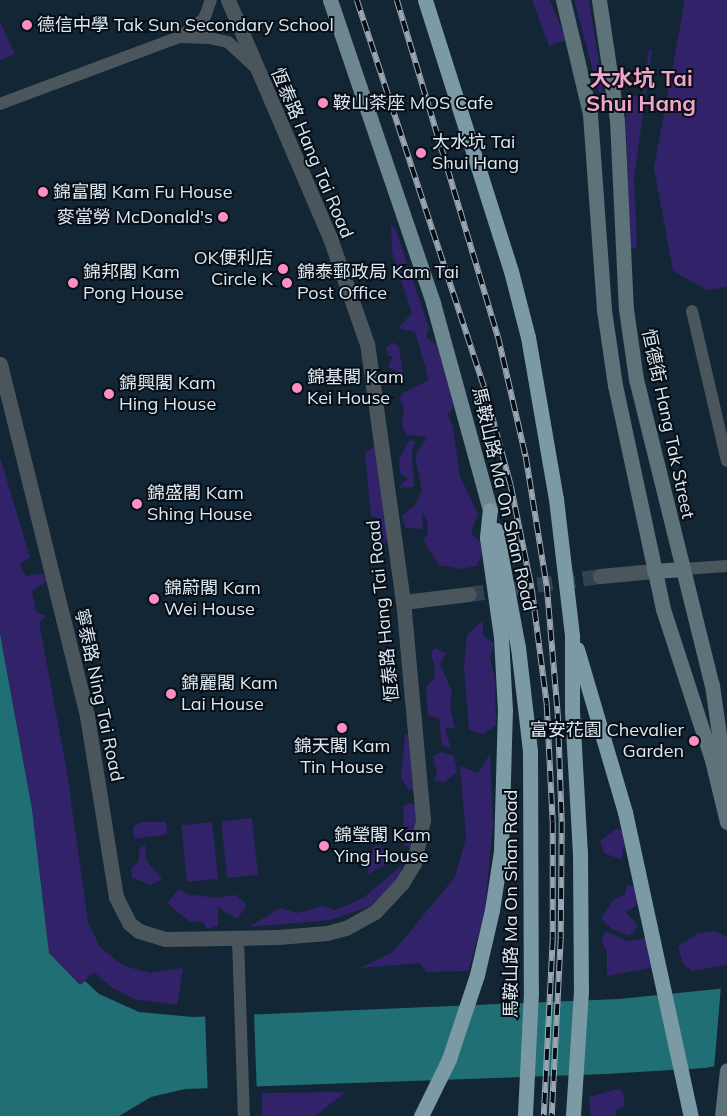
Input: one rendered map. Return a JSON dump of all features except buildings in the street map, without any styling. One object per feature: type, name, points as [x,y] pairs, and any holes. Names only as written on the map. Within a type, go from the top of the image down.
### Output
[{"type":"highway","points":[[425,0],[493,205],[528,337],[556,499],[572,636],[582,974],[573,1108]]},
{"type":"highway","points":[[421,1116],[461,1027],[492,910],[504,815],[506,730],[502,637],[487,537],[490,510]]},
{"type":"highway","name":"馬鞍山路 Ma On Shan Road","points":[[490,510],[514,623],[530,751],[531,974],[525,1116]]},
{"type":"highway","points":[[572,636],[600,720],[644,894],[691,1116]]},
{"type":"main road","name":"馬鞍山路 Ma On Shan Road","points":[[330,0],[433,303],[490,510]]},
{"type":"main road","points":[[563,0],[589,104],[596,170],[608,348],[654,572],[712,760],[727,827]]},
{"type":"main road","name":"恒德街 Hang Tak Street","points":[[599,0],[613,82],[630,339],[641,402],[719,720],[726,822]]},
{"type":"main road","points":[[654,572],[683,569]]},
{"type":"main road","points":[[722,1116],[727,1070]]},
{"type":"street","points":[[0,104],[179,37],[204,19],[211,0]]},
{"type":"street","name":"恆泰路 Hang Tai Road","points":[[228,0],[254,66],[330,238],[367,344],[402,602],[423,807],[422,834],[414,863],[389,899],[375,912],[346,928],[305,936],[238,939]]},
{"type":"street","points":[[179,37],[209,38],[228,42],[254,66]]},
{"type":"street","points":[[692,311],[727,461]]},
{"type":"street","name":"寧泰路 Ning Tai Road","points":[[0,364],[85,706],[116,897],[129,923],[151,937],[238,939]]},
{"type":"street","points":[[683,569],[727,566]]},
{"type":"street","points":[[600,576],[654,572]]},
{"type":"street","points":[[402,602],[469,594]]},
{"type":"street","points":[[238,939],[244,1116]]},
{"type":"shaded area","points":[[532,0],[550,0],[566,40],[549,46]]},
{"type":"shaded area","points":[[574,0],[589,0],[604,95],[600,96]]},
{"type":"shaded area","points":[[685,0],[727,0],[727,287],[707,290],[673,271],[654,168]]},
{"type":"shaded area","points":[[0,22],[15,54],[0,60]]},
{"type":"shaded area","points":[[649,50],[652,50],[634,178],[637,248],[630,249],[625,95],[642,96]]},
{"type":"shaded area","points":[[391,226],[395,227],[429,328],[426,337],[437,345],[449,389],[453,407],[448,414],[453,427],[460,476],[478,514],[471,533],[481,543],[482,553],[477,566],[460,569],[439,565],[423,540],[428,533],[427,521],[422,512],[423,529],[405,528],[402,515],[415,505],[422,491],[415,455],[428,437],[406,435],[402,425],[404,405],[400,401],[401,394],[429,380],[415,332],[398,328],[412,313],[392,252]]},
{"type":"shaded area","points":[[392,342],[399,347],[404,380],[400,382],[396,370],[388,367],[393,356],[388,356],[386,347]]},
{"type":"shaded area","points":[[409,440],[416,441],[412,451],[414,487],[398,488],[408,478],[400,474],[399,460]]},
{"type":"shaded area","points":[[375,445],[390,502],[383,518],[392,528],[382,549],[378,548],[385,537],[376,531],[377,517],[371,516],[365,454]]},
{"type":"shaded area","points":[[0,457],[30,558],[20,563],[21,566],[26,576],[43,573],[47,581],[32,591],[36,612],[46,616],[39,622],[67,772],[88,922],[100,947],[124,966],[150,973],[183,968],[177,1005],[134,999],[111,987],[94,972],[80,985],[49,953],[32,809],[0,634]]},
{"type":"shaded area","points":[[483,621],[483,635],[494,644],[490,658],[495,679],[496,725],[484,734],[469,730],[464,665],[467,634]]},
{"type":"shaded area","points":[[0,634],[32,809],[49,953],[80,985],[85,981],[99,994],[139,1012],[193,1017],[619,999],[727,988],[727,1064],[705,1068],[605,1074],[185,1089],[151,1097],[119,1116],[0,1116]]},
{"type":"shaded area","points":[[435,648],[446,653],[440,664],[452,692],[450,707],[455,728],[445,728],[451,749],[442,745],[439,718],[428,716],[426,687],[434,678],[435,668],[431,653]]},
{"type":"shaded area","points":[[405,734],[408,735],[413,789],[409,790],[401,778]]},
{"type":"shaded area","points":[[442,752],[454,756],[457,772],[445,782],[434,781],[437,773],[433,756]]},
{"type":"shaded area","points":[[490,754],[493,824],[484,918],[468,971],[426,972],[420,963],[360,968],[393,952],[455,877],[466,838],[460,766],[478,773]]},
{"type":"shaded area","points":[[409,803],[415,805],[419,816],[410,848],[404,845],[403,807]]},
{"type":"shaded area","points":[[252,818],[258,875],[227,878],[221,821]]},
{"type":"shaded area","points":[[142,822],[166,822],[167,834],[134,839],[133,826]]},
{"type":"shaded area","points":[[212,822],[218,879],[187,882],[181,825]]},
{"type":"shaded area","points":[[617,828],[625,833],[622,860],[604,853],[600,841]]},
{"type":"shaded area","points":[[145,845],[146,860],[162,879],[151,885],[132,878],[131,869],[139,861],[139,849]]},
{"type":"shaded area","points":[[375,845],[380,846],[392,861],[368,874],[367,863]]},
{"type":"shaded area","points":[[402,865],[399,879],[369,907],[330,920],[249,927],[280,908],[297,913],[322,906],[335,910],[348,905],[363,898]]},
{"type":"shaded area","points":[[627,884],[641,889],[637,905],[626,912],[638,926],[630,936],[612,929],[601,918],[614,899],[625,894]]},
{"type":"shaded area","points":[[179,889],[187,894],[217,898],[236,895],[247,905],[237,919],[218,907],[218,926],[207,929],[203,922],[189,921],[167,903]]},
{"type":"shaded area","points":[[605,931],[628,941],[647,938],[656,967],[607,976],[607,952],[601,940]]},
{"type":"shaded area","points":[[714,931],[727,937],[727,965],[692,971],[683,964],[678,946],[697,934]]},
{"type":"shaded area","points":[[618,1089],[623,1092],[625,1106],[617,1109],[615,1116],[591,1116],[589,1097]]},
{"type":"shaded area","points":[[346,1092],[315,1116],[262,1116],[262,1093]]},
{"type":"pier","points":[[727,985],[727,1066],[714,1069],[721,986]]},
{"type":"pier","points":[[254,1012],[257,1088],[208,1090],[205,1014]]},
{"type":"tunnel","points":[[469,594],[600,576]]},
{"type":"railway","points":[[357,0],[485,390],[511,486],[532,589],[547,705],[553,822],[553,939],[544,1116]]},
{"type":"railway","points":[[397,0],[498,336],[526,457],[547,586],[558,714],[562,822],[561,938],[552,1116]]},
{"type":"place","name":"德信中學 Tak Sun Secondary School","points":[[27,25]]},
{"type":"place","name":"鞍山茶座 MOS Cafe","points":[[323,103]]},
{"type":"place","name":"大水坑 Tai Shui Hang","points":[[421,153]]},
{"type":"place","name":"錦富閣 Kam Fu House","points":[[43,192]]},
{"type":"place","name":"麥當勞 McDonald's","points":[[223,217]]},
{"type":"place","name":"OK便利店 Circle K","points":[[283,269]]},
{"type":"place","name":"錦邦閣 Kam Pong House","points":[[73,283]]},
{"type":"place","name":"錦泰郵政局 Kam Tai Post Office","points":[[287,283]]},
{"type":"place","name":"錦基閣 Kam Kei House","points":[[297,388]]},
{"type":"place","name":"錦興閣 Kam Hing House","points":[[109,394]]},
{"type":"place","name":"錦盛閣 Kam Shing House","points":[[137,504]]},
{"type":"place","name":"錦蔚閣 Kam Wei House","points":[[154,599]]},
{"type":"place","name":"錦麗閣 Kam Lai House","points":[[171,694]]},
{"type":"place","name":"錦天閣 Kam Tin House","points":[[342,728]]},
{"type":"place","name":"富安花園 Chevalier Garden","points":[[694,741]]},
{"type":"place","name":"錦瑩閣 Kam Ying House","points":[[324,846]]},
{"type":"district","name":"大水坑 Tai Shui Hang","points":[[641,90]]}]
